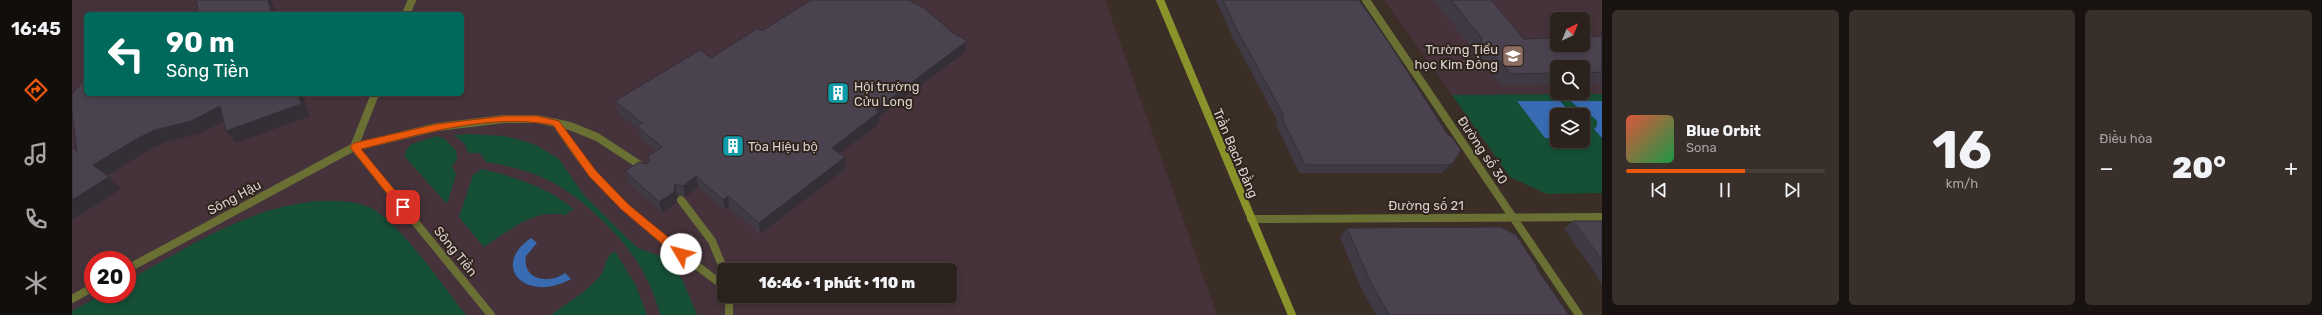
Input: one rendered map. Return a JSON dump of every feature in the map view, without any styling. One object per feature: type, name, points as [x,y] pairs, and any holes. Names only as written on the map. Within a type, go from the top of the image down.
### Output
[{"type":"street","points":[[407,12],[412,0]]},
{"type":"street","name":"Trần Bạch Đằng","points":[[1160,0],[1292,315]]},
{"type":"street","name":"Đường số 30","points":[[1366,0],[1579,315]]},
{"type":"street","points":[[354,147],[374,96]]},
{"type":"street","name":"Sông Hậu","points":[[136,264],[354,147],[437,127],[469,122],[537,119],[570,126],[597,137],[647,170]]},
{"type":"street","points":[[556,123],[593,174],[625,207],[660,237],[717,281]]},
{"type":"street","name":"Sông Tiền","points":[[354,147],[491,315]]},
{"type":"street","points":[[681,200],[705,228],[721,257],[722,263]]},
{"type":"street","name":"Đường số 21","points":[[1251,220],[1602,217]]},
{"type":"street","points":[[72,299],[84,293]]},
{"type":"street","points":[[729,303],[729,315]]},
{"type":"shaded area","points":[[72,0],[1105,0],[1217,315],[72,315]]},
{"type":"shaded area","name":"Trường Tiểu học Kim Đồng","points":[[1384,0],[1602,0],[1602,94],[1590,94],[1590,60],[1550,60],[1550,94],[1452,95]]},
{"type":"green space","points":[[1550,94],[1550,100],[1590,100],[1590,94],[1602,94],[1602,193],[1547,194],[1510,177],[1452,95]]},
{"type":"green space","points":[[471,134],[504,136],[520,140],[536,145],[559,159],[583,194],[622,233],[638,248],[663,257],[673,266],[683,281],[697,315],[660,315],[645,275],[631,252],[603,221],[576,198],[550,181],[521,170],[486,162],[480,153],[468,153],[465,144],[454,135]]},
{"type":"green space","points":[[437,136],[445,139],[456,151],[457,159],[452,167],[456,174],[447,204],[405,157],[406,150],[412,144]]},
{"type":"green space","points":[[482,169],[542,189],[564,201],[574,209],[565,215],[543,215],[522,222],[484,247],[459,217],[473,175]]},
{"type":"green space","points":[[317,201],[345,202],[365,205],[371,208],[383,216],[408,241],[466,315],[72,315],[72,311],[87,303],[136,303],[136,276],[195,243],[242,220],[291,205]]},
{"type":"green space","points":[[615,251],[636,286],[647,315],[551,315],[595,282],[604,269],[607,260]]},
{"type":"water","points":[[1517,101],[1560,101],[1566,108],[1550,108],[1550,138],[1545,138]]},
{"type":"water","points":[[1571,101],[1602,101],[1602,138],[1594,129],[1597,126],[1597,121],[1590,114],[1590,108],[1579,108]]},
{"type":"water","points":[[531,238],[537,243],[526,256],[526,264],[532,275],[538,278],[552,279],[565,273],[571,279],[554,286],[540,287],[527,284],[518,278],[514,270],[513,260],[519,249]]},
{"type":"building","points":[[196,0],[268,0],[271,12],[199,12]]},
{"type":"building","points":[[811,0],[909,0],[924,8],[952,32],[967,41],[875,110],[879,112],[832,148],[845,157],[759,223],[728,196],[723,200],[696,176],[683,186],[675,184],[674,192],[659,202],[625,171],[639,162],[647,164],[650,160],[648,156],[662,147],[637,126],[642,123],[615,101],[700,50],[711,58],[758,28],[762,31]]},
{"type":"building","points":[[1223,0],[1359,0],[1391,46],[1448,135],[1451,136],[1461,150],[1453,163],[1449,165],[1305,165],[1281,116],[1284,116],[1236,28]]},
{"type":"building","points":[[1451,0],[1491,0],[1524,39],[1550,38],[1550,52],[1590,52],[1590,37],[1602,36],[1602,72],[1590,73],[1590,60],[1550,60],[1550,73],[1511,74],[1480,40],[1483,40]]},
{"type":"building","points":[[84,80],[84,96],[299,96],[301,104],[226,131],[220,106],[191,121],[155,130],[140,137],[93,165],[109,177],[72,200],[72,147],[77,152],[72,112],[72,94]]},
{"type":"building","points":[[1573,221],[1602,221],[1602,260]]},
{"type":"building","points":[[1501,227],[1516,235],[1569,315],[1389,315],[1369,279],[1347,228]]},
{"type":"place","name":"Trường Tiểu học Kim Đồng","points":[[1513,56]]},
{"type":"place","name":"Hội trường Cửu Long","points":[[838,93]]},
{"type":"place","name":"Tòa Hiệu bộ","points":[[733,146]]},
{"type":"route","points":[[403,207],[354,147],[437,127],[469,122],[504,119],[537,119],[556,123],[593,174],[625,207],[681,254]]}]
